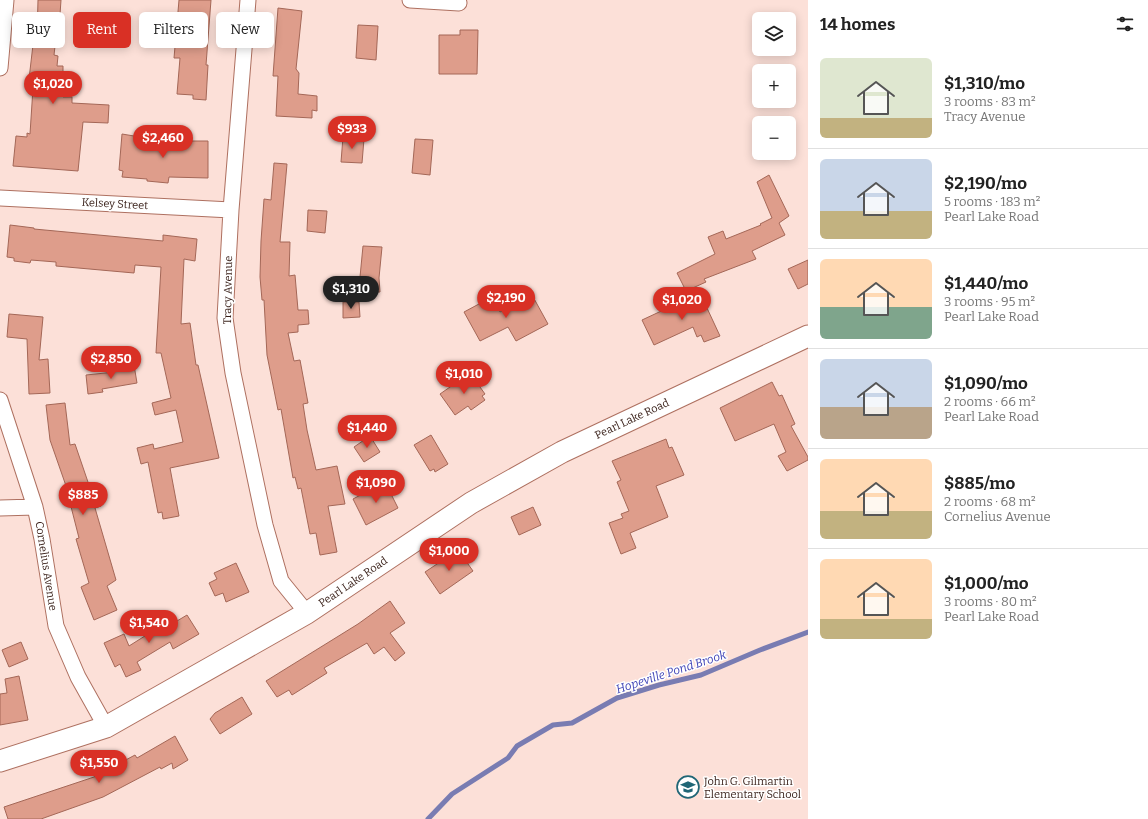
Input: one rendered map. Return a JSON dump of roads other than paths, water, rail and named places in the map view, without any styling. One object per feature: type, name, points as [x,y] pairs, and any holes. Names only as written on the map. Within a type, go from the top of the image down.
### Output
[{"type":"main road","name":"Pearl Lake Road","points":[[0,761],[106,727],[307,613],[470,502],[562,452],[808,336]]},
{"type":"street","points":[[0,68],[6,0]]},
{"type":"street","name":"Tracy Avenue","points":[[248,0],[231,210],[225,318],[233,373],[265,525],[281,581],[307,613]]},
{"type":"street","points":[[410,0],[459,3]]},
{"type":"street","name":"Kelsey Street","points":[[0,198],[231,210]]},
{"type":"street","name":"Cornelius Avenue","points":[[0,400],[35,507],[42,539],[56,626],[78,676],[106,727]]},
{"type":"street","points":[[0,508],[35,507]]},
{"type":"waterway","name":"Hopeville Pond Brook","points":[[428,819],[452,794],[508,758],[517,746],[553,725],[572,723],[617,698],[659,685],[701,675],[808,632]]},
{"type":"place","name":"John G. Gilmartin Elementary School","points":[[688,787]]}]
